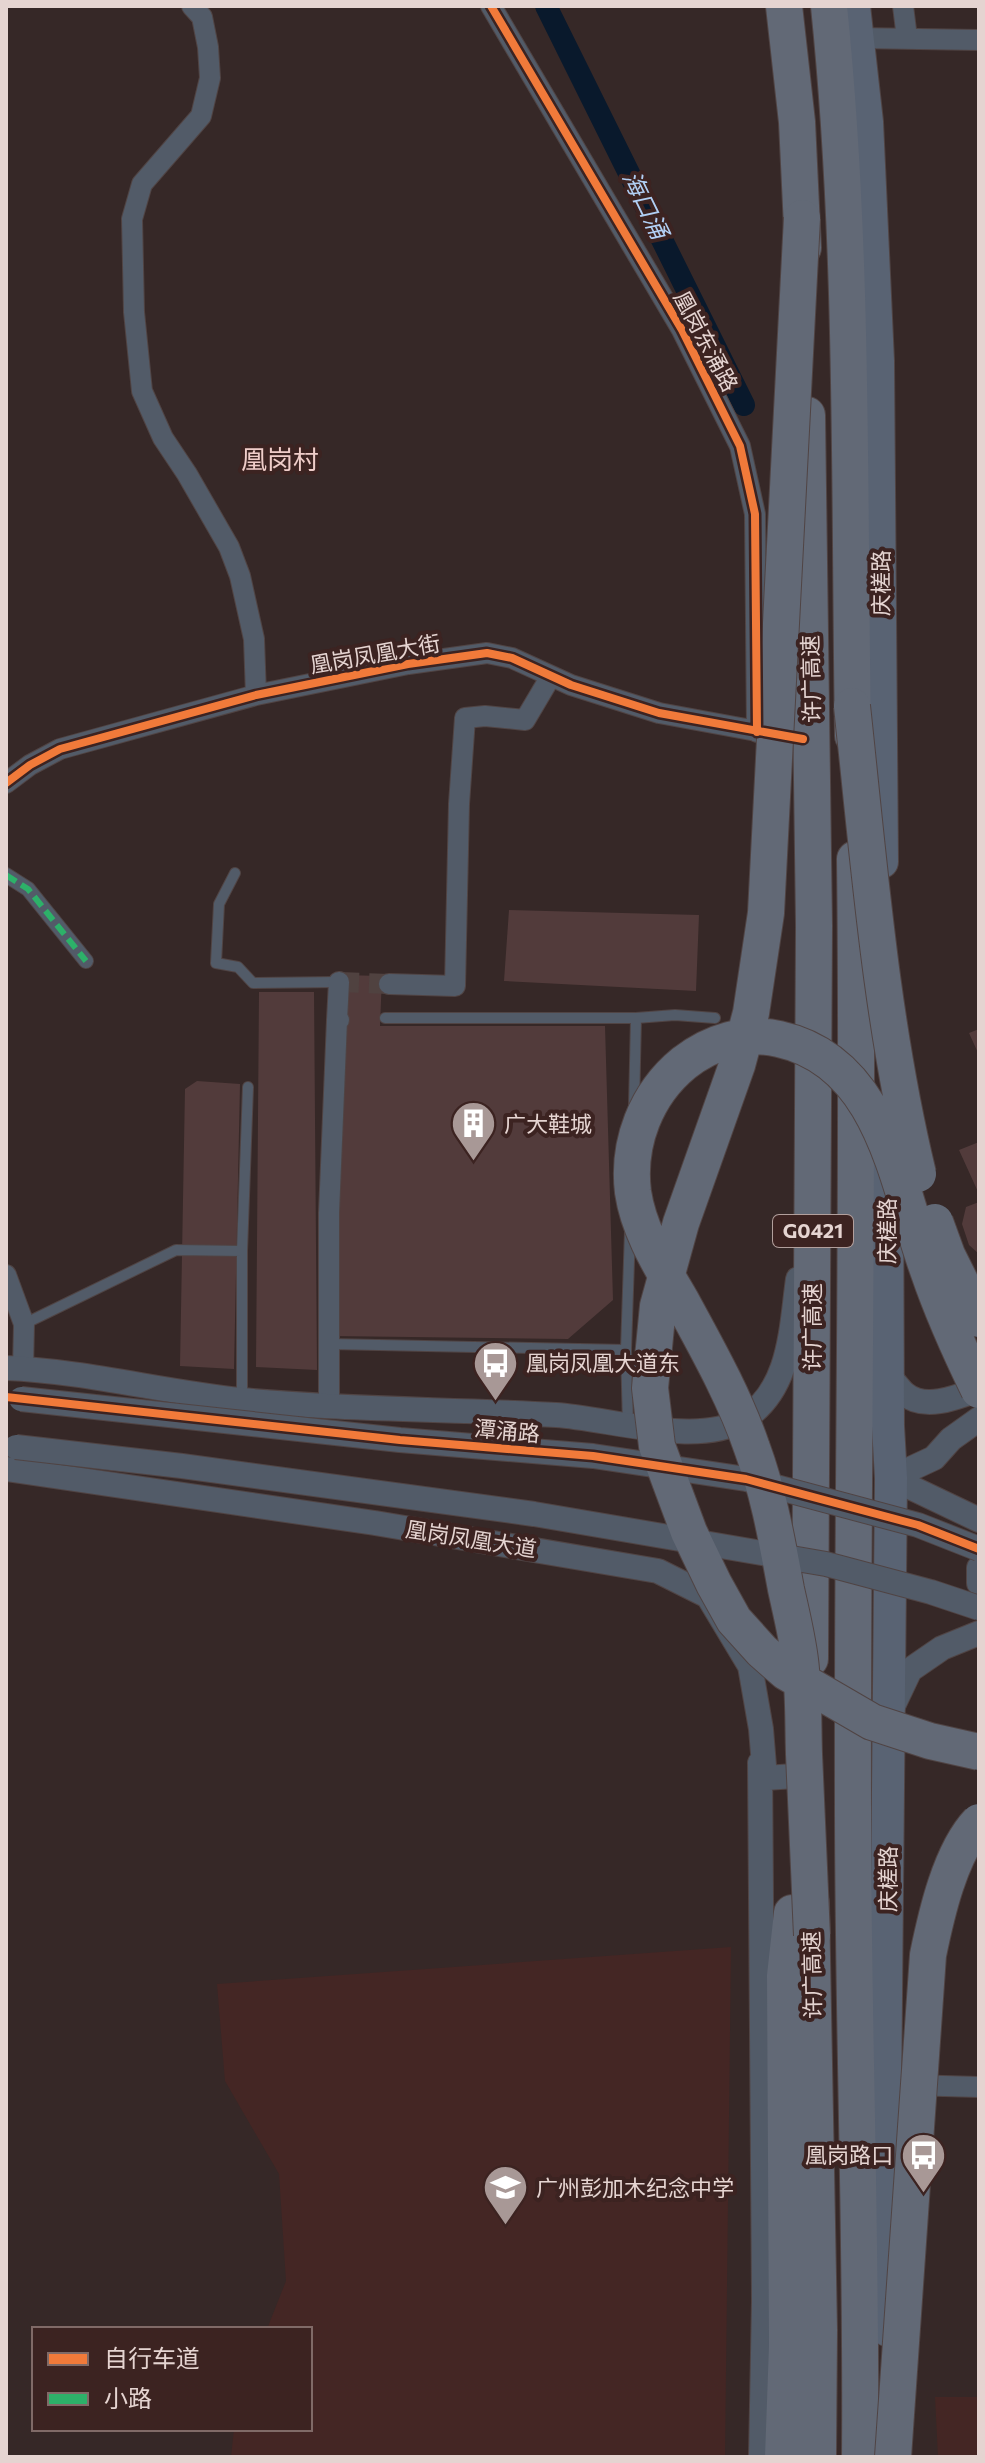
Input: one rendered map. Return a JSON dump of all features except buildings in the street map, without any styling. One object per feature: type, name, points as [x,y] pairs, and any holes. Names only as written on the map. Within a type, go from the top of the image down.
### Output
[{"type":"highway","name":"许广高速","points":[[784,6],[797,122],[802,218],[814,926],[809,1534],[818,2457]]},
{"type":"highway","name":"许广高速","points":[[829,6],[840,109],[847,285],[856,1026],[853,1807],[860,2457]]},
{"type":"highway","points":[[802,218],[766,913],[751,1013],[737,1065],[681,1223],[658,1306],[650,1388],[651,1413],[657,1446],[689,1532],[734,1620],[762,1651],[786,1672],[872,1722],[930,1741],[979,1752]]},
{"type":"highway","points":[[852,706],[873,906],[902,1106],[919,1176],[947,1255],[979,1319]]},
{"type":"highway","points":[[812,1935],[800,1661],[770,1504],[752,1445],[710,1354],[655,1255],[641,1223],[633,1192],[638,1130],[648,1105],[663,1082],[700,1051],[724,1041],[750,1036],[792,1042],[823,1056],[850,1080],[875,1115],[928,1272],[979,1389]]},
{"type":"highway","points":[[890,2457],[928,1955],[939,1901],[960,1853],[979,1822]]},
{"type":"highway","points":[[783,2457],[788,2159],[785,1976],[797,1884]]},
{"type":"main road","points":[[771,6],[788,193],[798,646],[803,739],[804,1097],[795,1580],[803,2294],[801,2457]]},
{"type":"main road","name":"庆槎路","points":[[854,6],[872,197],[878,361],[891,1478],[885,2085],[890,2457]]},
{"type":"street","points":[[192,6],[202,17],[210,78],[201,116],[142,184],[132,219],[134,312],[142,391],[163,438],[229,547],[240,576],[254,639],[256,695]]},
{"type":"street","name":"凰岗东涌路","points":[[491,6],[682,330],[740,446],[755,514],[757,732]]},
{"type":"street","points":[[903,6],[907,38]]},
{"type":"street","points":[[858,38],[979,40]]},
{"type":"street","name":"凰岗凤凰大街","points":[[6,783],[30,765],[60,749],[256,695],[408,664],[487,653],[512,658],[551,676],[659,713],[803,739]]},
{"type":"street","points":[[389,984],[455,986],[459,804],[465,718],[485,716],[525,720],[551,676]]},
{"type":"street","points":[[6,875],[28,889],[86,961]]},
{"type":"street","points":[[329,1404],[329,1213],[339,982]]},
{"type":"street","points":[[6,1275],[24,1324],[15,1368],[242,1400],[559,1415],[675,1432],[705,1431],[741,1421],[764,1400],[778,1381],[788,1354],[801,1261]]},
{"type":"street","points":[[888,1375],[907,1397],[924,1402],[954,1399],[979,1389]]},
{"type":"street","name":"潭涌路","points":[[14,1398],[400,1440],[593,1456],[746,1479],[918,1525],[979,1549]]},
{"type":"street","points":[[891,1478],[934,1458],[951,1439],[979,1419]]},
{"type":"street","points":[[9,1454],[182,1466],[534,1514],[826,1564],[979,1608]]},
{"type":"street","name":"凰岗凤凰大道","points":[[9,1454],[359,1521],[658,1571],[708,1596],[750,1666],[765,1778],[795,1776]]},
{"type":"street","points":[[891,1478],[979,1520]]},
{"type":"street","points":[[979,1568],[979,1583]]},
{"type":"street","points":[[890,1573],[979,1595]]},
{"type":"street","points":[[761,2457],[764,2385],[764,2035],[759,1718],[795,1580]]},
{"type":"street","points":[[889,1714],[910,1670],[942,1648],[979,1633]]},
{"type":"street","points":[[885,2085],[979,2087]]},
{"type":"lane","points":[[235,873],[219,904],[216,963],[238,967],[253,983],[339,982]]},
{"type":"lane","points":[[385,1018],[636,1018],[675,1015],[715,1018]]},
{"type":"lane","points":[[628,1425],[626,1350],[636,1018]]},
{"type":"lane","points":[[242,1400],[242,1251],[248,1087]]},
{"type":"lane","points":[[24,1324],[176,1250],[242,1251]]},
{"type":"lane","points":[[330,1344],[626,1350]]},
{"type":"shaded area","name":"广州彭加木纪念中学","points":[[731,1947],[725,2457],[231,2457],[234,2431],[312,2431],[312,2327],[268,2327],[286,2281],[279,2174],[225,2081],[217,1984]]},
{"type":"shaded area","points":[[935,2397],[979,2397],[979,2457],[938,2457]]},
{"type":"waterway","name":"海口涌","points":[[546,6],[744,405]]},
{"type":"tunnel","points":[[339,982],[389,984]]},
{"type":"marked path","points":[[6,875],[28,889],[86,961]]},
{"type":"cycle path","points":[[491,6],[682,330],[740,446],[755,514],[757,732]]},
{"type":"cycle path","points":[[6,783],[30,765],[60,749],[256,695],[408,664],[487,653],[512,658],[571,685],[659,713],[803,739]]},
{"type":"cycle path","points":[[6,1397],[400,1440],[593,1456],[746,1479],[918,1525],[979,1549]]},
{"type":"place","name":"广大鞋城","points":[[473,1163]]},
{"type":"place","name":"凰岗凤凰大道东","points":[[495,1402]]},
{"type":"place","name":"凰岗路口","points":[[924,2194]]},
{"type":"place","name":"广州彭加木纪念中学","points":[[505,2227]]},
{"type":"district","name":"凰岗村","points":[[280,460]]}]
